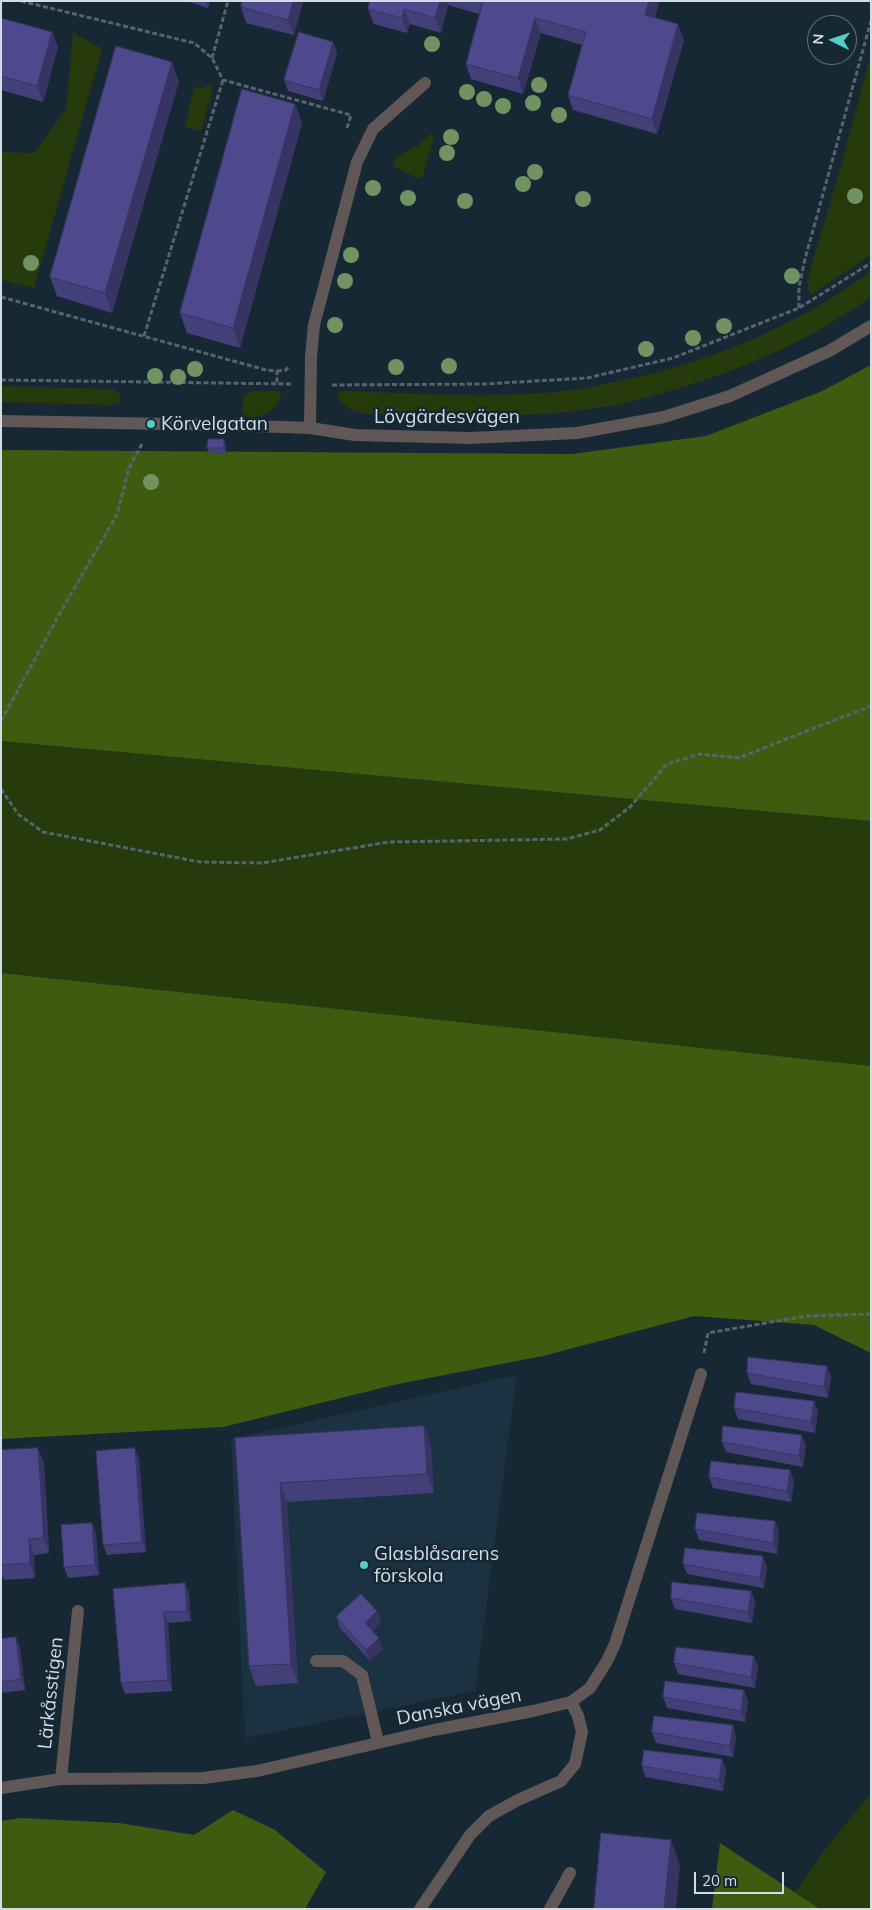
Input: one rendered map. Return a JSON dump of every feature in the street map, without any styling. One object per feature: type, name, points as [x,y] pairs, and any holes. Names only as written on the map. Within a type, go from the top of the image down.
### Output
[{"type":"street","points":[[310,428],[310,384],[314,325],[357,162],[373,129],[425,83]]},
{"type":"street","name":"Lövgärdesvägen","points":[[1,421],[310,428],[355,435],[470,438],[577,433],[664,417],[730,396],[780,375],[829,351],[871,326]]},
{"type":"street","name":"Danska vägen","points":[[1,1788],[60,1779],[203,1778],[257,1771],[378,1742],[571,1702],[590,1688],[615,1644],[701,1374]]},
{"type":"street","name":"Lärkåsstigen","points":[[60,1779],[78,1610]]},
{"type":"street","points":[[316,1660],[343,1661],[362,1674],[378,1742]]},
{"type":"street","points":[[420,1909],[470,1835],[488,1816],[561,1781],[575,1764],[582,1732],[578,1716],[571,1702]]},
{"type":"street","points":[[550,1909],[570,1873]]},
{"type":"path","points":[[22,1],[194,43],[212,58],[223,80],[144,336]]},
{"type":"path","points":[[212,58],[228,1]]},
{"type":"path","points":[[799,308],[799,286],[805,259],[871,22]]},
{"type":"path","points":[[223,80],[351,115],[346,133]]},
{"type":"path","points":[[1,380],[277,384],[484,384],[587,378],[673,358],[799,308],[871,263]]},
{"type":"path","points":[[1,297],[266,370],[286,370],[290,359]]},
{"type":"path","points":[[277,371],[277,384]]},
{"type":"path","points":[[1,721],[64,604],[117,515],[129,468],[143,442]]},
{"type":"path","points":[[1,789],[18,814],[43,832],[200,862],[262,863],[389,842],[567,839],[600,830],[630,807],[667,764],[700,754],[738,758],[871,706]]},
{"type":"path","points":[[701,1374],[708,1333],[806,1316],[871,1314]]},
{"type":"shaded area","name":"Glasblåsarens förskola","points":[[517,1375],[475,1691],[245,1738],[231,1439]]},
{"type":"green space","points":[[73,32],[102,49],[34,288],[1,280],[1,152],[34,153],[66,109]]},
{"type":"green space","points":[[871,53],[871,255],[810,295],[807,282],[842,163]]},
{"type":"green space","points":[[209,85],[213,88],[201,131],[185,127],[194,87],[202,88]]},
{"type":"green space","points":[[432,134],[434,136],[423,176],[416,178],[395,167],[393,163],[396,158],[419,145]]},
{"type":"green space","points":[[871,271],[871,297],[798,341],[747,364],[694,384],[628,403],[556,413],[508,416],[381,414],[352,410],[343,404],[337,394],[341,391],[515,395],[581,389],[645,375],[713,355],[779,327],[810,311]]},
{"type":"green space","points":[[871,365],[871,821],[1,741],[1,450],[572,454],[706,436],[820,392]]},
{"type":"green space","points":[[1,386],[112,389],[120,394],[121,403],[111,405],[1,402]]},
{"type":"green space","points":[[254,391],[281,392],[278,404],[264,415],[246,417],[242,412],[244,398],[247,393]]},
{"type":"green space","points":[[1,741],[871,821],[871,1066],[1,973]]},
{"type":"green space","points":[[1,973],[871,1066],[871,1353],[814,1325],[694,1316],[543,1356],[398,1384],[223,1427],[1,1439]]},
{"type":"green space","points":[[871,1793],[871,1909],[820,1909],[795,1892],[824,1851]]},
{"type":"green space","points":[[233,1810],[275,1830],[326,1872],[305,1909],[1,1909],[1,1821],[21,1818],[119,1823],[194,1835]]},
{"type":"green space","points":[[720,1843],[820,1909],[712,1909]]},
{"type":"building","points":[[242,1],[293,1],[288,20],[241,7]]},
{"type":"building","points":[[370,1],[440,1],[435,18],[404,9],[402,18],[368,9]]},
{"type":"building","points":[[482,1],[649,1],[645,15],[678,24],[652,119],[568,95],[586,32],[535,18],[518,78],[466,64]]},
{"type":"building","points":[[1,18],[52,32],[37,86],[1,76]]},
{"type":"building","points":[[299,32],[333,42],[319,90],[284,80]]},
{"type":"building","points":[[116,46],[172,62],[105,293],[50,277]]},
{"type":"building","points":[[242,89],[295,104],[233,328],[180,313]]},
{"type":"building","points":[[208,439],[224,439],[224,448],[207,448]]},
{"type":"building","points":[[748,1357],[827,1366],[824,1387],[747,1373]]},
{"type":"building","points":[[736,1392],[814,1401],[811,1422],[734,1408]]},
{"type":"building","points":[[424,1426],[427,1474],[280,1483],[291,1664],[249,1666],[235,1438]]},
{"type":"building","points":[[723,1426],[802,1435],[799,1456],[722,1442]]},
{"type":"building","points":[[38,1448],[44,1538],[29,1539],[30,1563],[1,1565],[1,1450]]},
{"type":"building","points":[[135,1448],[142,1542],[103,1545],[96,1451]]},
{"type":"building","points":[[711,1461],[790,1470],[787,1491],[709,1477]]},
{"type":"building","points":[[697,1513],[775,1521],[773,1543],[695,1529]]},
{"type":"building","points":[[92,1523],[95,1565],[64,1567],[61,1525]]},
{"type":"building","points":[[685,1548],[763,1556],[760,1578],[683,1564]]},
{"type":"building","points":[[672,1582],[751,1591],[748,1612],[671,1598]]},
{"type":"building","points":[[185,1583],[187,1611],[164,1612],[168,1680],[121,1683],[113,1589]]},
{"type":"building","points":[[361,1594],[377,1611],[365,1623],[379,1638],[366,1650],[336,1617]]},
{"type":"building","points":[[16,1637],[21,1679],[1,1682],[1,1639]]},
{"type":"building","points":[[676,1647],[754,1656],[751,1677],[674,1663]]},
{"type":"building","points":[[665,1681],[744,1690],[741,1711],[663,1697]]},
{"type":"building","points":[[654,1716],[733,1725],[730,1746],[652,1732]]},
{"type":"building","points":[[644,1750],[722,1759],[719,1780],[642,1766]]},
{"type":"building","points":[[601,1833],[671,1840],[664,1909],[594,1909]]},
{"type":"place","name":"Körvelgatan","points":[[151,424]]},
{"type":"place","name":"Glasblåsarens förskola","points":[[364,1565]]}]
